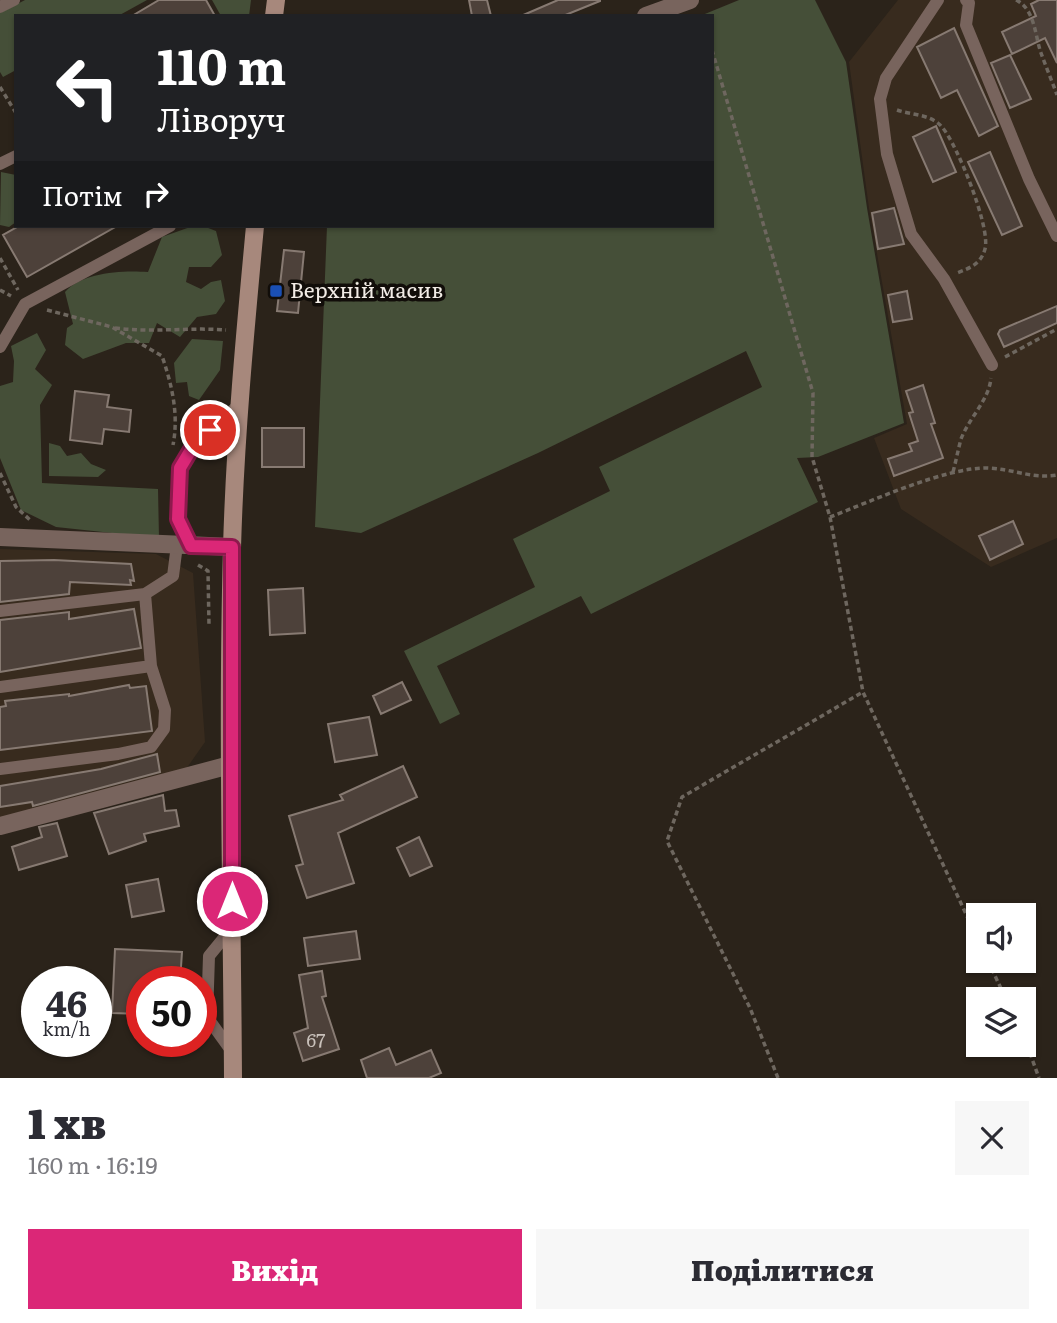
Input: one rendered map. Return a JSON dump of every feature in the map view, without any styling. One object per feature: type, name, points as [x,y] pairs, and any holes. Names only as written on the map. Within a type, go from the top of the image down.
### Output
[{"type":"main road","points":[[233,1078],[230,765],[232,547],[240,404],[255,228]]},
{"type":"street","points":[[652,14],[690,0]]},
{"type":"street","points":[[0,537],[232,547]]},
{"type":"street","points":[[0,825],[230,765]]},
{"type":"lane","points":[[0,7],[14,0]]},
{"type":"lane","points":[[938,0],[886,78],[880,99],[887,154],[911,234],[944,279],[992,365]]},
{"type":"lane","points":[[972,1],[966,25],[1029,178],[1057,236]]},
{"type":"lane","points":[[0,347],[25,304],[166,228]]},
{"type":"lane","points":[[0,611],[145,594],[173,576],[184,545],[178,519],[180,468],[195,443],[240,404]]},
{"type":"lane","points":[[0,769],[118,754],[151,747],[164,729],[165,710],[151,666],[145,594]]},
{"type":"lane","points":[[0,687],[151,666]]},
{"type":"lane","points":[[232,928],[209,956],[208,1017],[233,1054]]},
{"type":"path","points":[[1016,0],[1022,3],[1033,22],[1040,51],[1057,95]]},
{"type":"path","points":[[714,57],[813,393],[812,457],[830,516],[863,692],[966,914]]},
{"type":"path","points":[[0,87],[14,110]]},
{"type":"path","points":[[880,99],[898,111],[926,117],[942,125],[964,168],[981,214],[986,248],[977,265],[944,279]]},
{"type":"path","points":[[0,258],[25,304]]},
{"type":"path","points":[[0,290],[25,304],[112,327],[142,331],[191,328],[228,331]]},
{"type":"path","points":[[112,327],[162,356],[172,384],[176,431],[171,453]]},
{"type":"path","points":[[953,472],[961,440],[973,414],[990,390],[992,365],[1057,329]]},
{"type":"path","points":[[830,516],[953,472],[989,468],[1040,478],[1057,475]]},
{"type":"path","points":[[0,473],[16,508],[61,540]]},
{"type":"path","points":[[779,1078],[749,1006],[667,841],[682,797],[863,692]]},
{"type":"path","points":[[1031,1057],[1039,1078]]},
{"type":"shaded area","points":[[898,0],[1057,0],[1057,538],[991,567],[901,509],[874,438],[907,424],[869,208],[849,62]]},
{"type":"shaded area","points":[[0,549],[156,554],[193,573],[205,742],[184,772],[0,824]]},
{"type":"green space","points":[[25,0],[147,0],[122,14],[14,14],[14,71],[3,77],[0,72],[0,13]]},
{"type":"green space","points":[[212,0],[251,0],[249,14],[220,14]]},
{"type":"green space","points":[[739,0],[815,0],[846,62],[867,208],[904,423],[818,457],[797,458],[818,502],[591,614],[581,596],[437,666],[460,714],[440,724],[404,651],[535,587],[513,539],[610,491],[599,467],[762,387],[746,351],[538,453],[361,533],[315,527],[327,228],[714,228],[714,14],[705,14]]},
{"type":"green space","points":[[1,172],[14,175],[14,223],[9,227],[0,225]]},
{"type":"green space","points":[[187,228],[208,228],[216,231],[222,255],[211,267],[189,267],[186,282],[201,289],[211,282],[221,280],[225,301],[216,314],[197,317],[180,337],[157,323],[149,343],[126,343],[83,359],[65,345],[67,328],[73,324],[65,292],[72,285],[92,276],[127,271],[148,272],[162,237]]},
{"type":"green space","points":[[37,333],[46,350],[35,369],[52,385],[40,405],[42,483],[158,489],[159,538],[56,527],[21,510],[0,458],[0,386],[13,382],[14,361],[11,346]]},
{"type":"green space","points":[[192,339],[223,341],[220,370],[199,400],[189,396],[187,382],[176,383],[174,363]]},
{"type":"green space","points":[[49,443],[60,446],[67,456],[81,453],[91,464],[106,470],[98,477],[49,476]]},
{"type":"building","points":[[159,0],[206,0],[214,14],[135,14]]},
{"type":"building","points":[[469,0],[487,0],[490,14],[472,14]]},
{"type":"building","points":[[558,0],[600,0],[568,14],[526,14]]},
{"type":"building","points":[[1039,0],[1057,0],[1057,63],[1045,38],[1012,54],[1002,32],[1036,16],[1031,4]]},
{"type":"building","points":[[954,28],[998,126],[979,136],[957,90],[941,98],[917,47]]},
{"type":"building","points":[[1010,55],[1031,99],[1010,108],[991,63]]},
{"type":"building","points":[[936,126],[956,172],[933,182],[913,137]]},
{"type":"building","points":[[990,152],[1022,226],[1002,235],[968,162]]},
{"type":"building","points":[[894,208],[904,244],[878,249],[872,213]]},
{"type":"building","points":[[15,228],[113,228],[27,277],[3,235]]},
{"type":"building","points":[[284,250],[304,252],[298,313],[277,311]]},
{"type":"building","points":[[907,291],[912,319],[893,322],[888,295]]},
{"type":"building","points":[[1057,306],[1057,323],[1004,347],[998,334],[1000,330]]},
{"type":"building","points":[[923,385],[935,423],[931,424],[943,458],[894,476],[888,459],[912,451],[909,444],[918,441],[909,413],[913,412],[906,391]]},
{"type":"building","points":[[75,391],[109,395],[107,407],[131,410],[129,432],[104,429],[102,444],[70,440]]},
{"type":"building","points":[[262,428],[304,428],[304,467],[262,467]]},
{"type":"building","points":[[1013,521],[1023,544],[990,560],[979,536]]},
{"type":"building","points":[[54,560],[131,564],[134,581],[130,580],[131,585],[70,582],[69,594],[0,602],[0,561]]},
{"type":"building","points":[[303,588],[305,633],[270,635],[268,590]]},
{"type":"building","points":[[134,609],[141,648],[0,672],[0,620],[69,612],[69,619]]},
{"type":"building","points":[[402,682],[411,700],[381,714],[373,696]]},
{"type":"building","points":[[129,685],[130,688],[146,686],[152,731],[0,750],[0,707],[6,706],[5,701],[69,696]]},
{"type":"building","points":[[369,717],[377,755],[335,762],[328,724]]},
{"type":"building","points":[[157,754],[160,772],[33,806],[32,802],[0,807],[0,786],[101,769]]},
{"type":"building","points":[[403,766],[417,797],[338,833],[354,883],[307,898],[296,866],[303,864],[289,816],[343,800],[340,795]]},
{"type":"building","points":[[163,795],[165,811],[176,810],[179,826],[144,834],[146,841],[109,854],[94,813]]},
{"type":"building","points":[[57,823],[67,856],[19,870],[12,847],[42,837],[39,827]]},
{"type":"building","points":[[419,837],[432,866],[410,876],[397,848]]},
{"type":"building","points":[[158,879],[164,911],[132,917],[126,885]]},
{"type":"building","points":[[356,931],[360,959],[308,966],[304,938]]},
{"type":"building","points":[[115,949],[182,952],[181,966],[126,966],[126,1013],[112,1013]]},
{"type":"building","points":[[322,971],[326,996],[322,997],[339,1049],[303,1061],[294,1033],[308,1028],[299,975]]},
{"type":"building","points":[[389,1048],[396,1065],[431,1050],[441,1073],[429,1078],[367,1078],[361,1060]]},
{"type":"place","name":"Верхній масив","points":[[276,291]]},
{"type":"route","points":[[210,430],[195,443],[180,468],[178,519],[191,546],[232,547],[232,901]]}]
